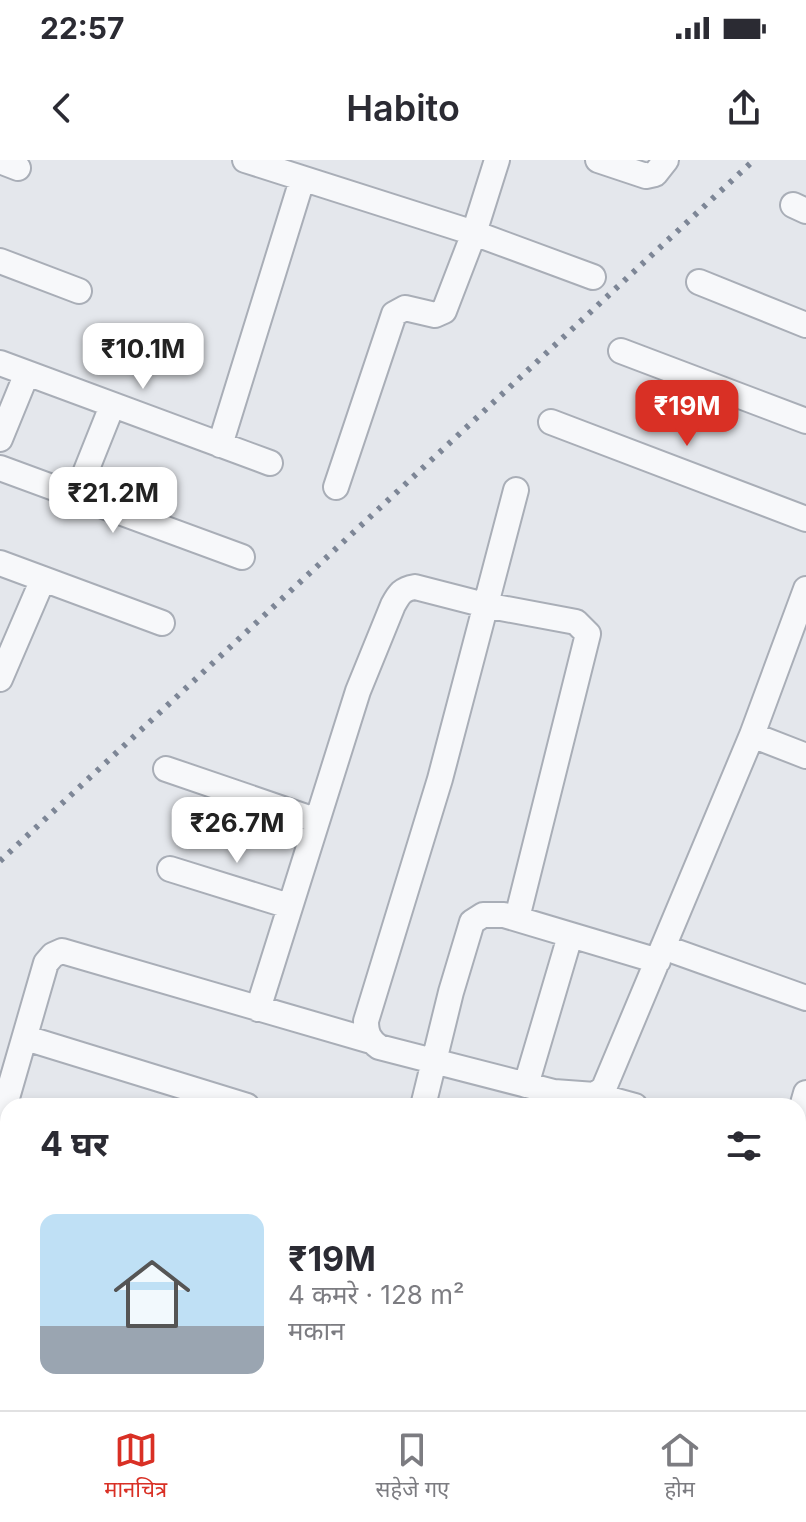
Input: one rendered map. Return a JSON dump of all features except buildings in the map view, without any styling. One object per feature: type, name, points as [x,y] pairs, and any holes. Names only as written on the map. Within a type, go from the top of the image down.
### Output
[{"type":"street","points":[[245,160],[294,172],[593,277]]},
{"type":"street","points":[[336,487],[394,314],[405,308],[435,315],[444,311],[474,233],[497,160]]},
{"type":"street","points":[[598,160],[646,176],[655,174],[666,160]]},
{"type":"street","points":[[220,445],[294,172]]},
{"type":"street","points":[[0,261],[79,291]]},
{"type":"street","points":[[699,282],[806,325]]},
{"type":"street","points":[[621,351],[806,421]]},
{"type":"street","points":[[0,363],[270,463]]},
{"type":"street","points":[[0,439],[27,373]]},
{"type":"street","points":[[76,496],[112,406]]},
{"type":"street","points":[[551,422],[806,519]]},
{"type":"street","points":[[0,468],[242,557]]},
{"type":"street","points":[[371,1041],[366,1031],[366,1021],[440,779],[516,490]]},
{"type":"street","points":[[0,563],[162,623]]},
{"type":"street","points":[[0,679],[9,635],[43,579]]},
{"type":"street","points":[[258,1009],[358,691],[400,592],[415,587],[485,605],[576,622],[588,634],[517,918]]},
{"type":"street","points":[[595,1095],[604,1088],[611,1074],[800,622],[806,589]]},
{"type":"street","points":[[752,735],[806,756]]},
{"type":"street","points":[[166,769],[315,820]]},
{"type":"street","points":[[170,869],[289,906]]},
{"type":"street","points":[[425,1098],[472,922],[483,915],[517,918],[570,936],[661,954],[806,998]]},
{"type":"street","points":[[526,1085],[570,936]]},
{"type":"street","points":[[10,1098],[46,963],[62,951],[433,1062],[526,1085],[606,1098]]},
{"type":"street","points":[[26,1038],[221,1098]]},
{"type":"railway","points":[[0,861],[754,160]]}]
